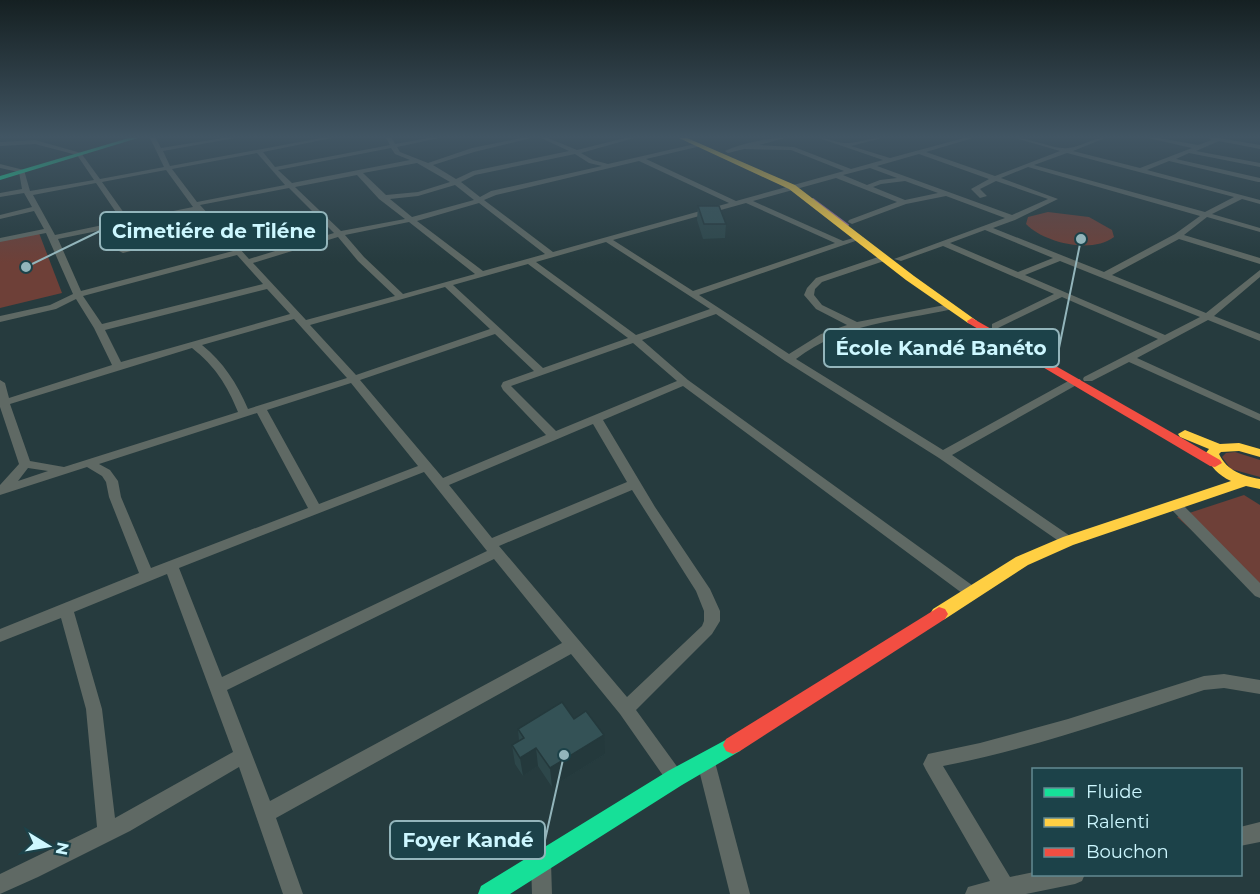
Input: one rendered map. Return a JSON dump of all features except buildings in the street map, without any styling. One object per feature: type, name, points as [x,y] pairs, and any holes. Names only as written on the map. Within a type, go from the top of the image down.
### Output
[{"type":"street","points":[[23,180],[35,209],[51,234],[78,295],[99,328],[118,366]]},
{"type":"street","points":[[0,195],[104,180]]},
{"type":"street","points":[[177,180],[267,286],[300,319],[353,379],[440,483],[626,709],[675,778]]},
{"type":"street","points":[[284,180],[401,297]]},
{"type":"street","points":[[0,240],[128,224],[197,206],[327,180]]},
{"type":"street","points":[[365,180],[382,197],[481,274]]},
{"type":"street","points":[[452,180],[552,255]]},
{"type":"street","points":[[382,197],[404,197],[435,191],[462,180]]},
{"type":"street","points":[[249,262],[339,234],[410,219],[478,200],[494,193],[551,180]]},
{"type":"street","points":[[685,180],[735,203]]},
{"type":"street","points":[[781,180],[795,186],[860,238],[995,327],[1220,467],[1256,484]]},
{"type":"street","points":[[785,180],[852,222],[950,307],[1184,434],[1218,448],[1259,444]]},
{"type":"street","points":[[2,403],[118,366],[300,319],[401,297],[818,180]]},
{"type":"street","points":[[848,180],[904,202]]},
{"type":"street","points":[[867,187],[880,182],[900,180]]},
{"type":"street","points":[[908,180],[1012,218]]},
{"type":"street","points":[[962,200],[983,196],[975,189],[994,180]]},
{"type":"street","points":[[855,325],[813,303],[810,291],[819,280],[943,243],[1054,200],[998,180]]},
{"type":"street","points":[[1080,180],[1260,230]]},
{"type":"street","points":[[1177,180],[1260,202]]},
{"type":"street","points":[[97,181],[128,224]]},
{"type":"street","points":[[852,222],[904,202],[947,194]]},
{"type":"street","points":[[392,205],[404,197]]},
{"type":"street","points":[[1104,276],[1178,236],[1205,214],[1241,197]]},
{"type":"street","points":[[745,200],[841,243]]},
{"type":"street","points":[[0,217],[35,209]]},
{"type":"street","points":[[123,251],[214,226]]},
{"type":"street","points":[[984,227],[1260,338]]},
{"type":"street","points":[[1178,236],[1260,261]]},
{"type":"street","points":[[693,294],[860,238]]},
{"type":"street","points":[[606,239],[717,309],[789,359],[943,455],[1068,541]]},
{"type":"street","points":[[943,243],[1164,338]]},
{"type":"street","points":[[0,320],[53,307],[78,295],[239,252]]},
{"type":"street","points":[[1018,275],[1059,258]]},
{"type":"street","points":[[530,261],[635,339],[684,382],[971,592]]},
{"type":"street","points":[[943,455],[1082,380],[1207,317],[1260,273]]},
{"type":"street","points":[[447,284],[541,372]]},
{"type":"street","points":[[99,328],[267,286]]},
{"type":"street","points":[[995,327],[1062,294]]},
{"type":"street","points":[[789,359],[811,342],[855,325],[950,307]]},
{"type":"street","points":[[555,436],[506,386],[717,309]]},
{"type":"street","points":[[2,490],[353,379],[497,330]]},
{"type":"street","points":[[195,345],[222,368],[234,388],[244,413]]},
{"type":"street","points":[[1129,358],[1260,418]]},
{"type":"street","points":[[440,483],[684,382]]},
{"type":"street","points":[[0,383],[2,403],[25,464]]},
{"type":"street","points":[[260,408],[316,510]]},
{"type":"street","points":[[596,419],[634,484],[703,589],[712,611],[712,621],[707,630],[626,709]]},
{"type":"street","points":[[1216,489],[1220,467],[1212,454],[1218,448]]},
{"type":"street","points":[[87,462],[106,473],[112,481],[147,576]]},
{"type":"street","points":[[25,464],[63,470]]},
{"type":"street","points":[[2,490],[25,464]]},
{"type":"street","points":[[0,636],[171,566],[426,467]]},
{"type":"street","points":[[216,687],[493,548],[634,484]]},
{"type":"street","points":[[489,894],[675,778],[706,762],[1022,561],[1068,541],[1216,489],[1256,484]]},
{"type":"street","points":[[1175,505],[1260,592]]},
{"type":"street","points":[[171,566],[242,756],[267,813],[293,894]]},
{"type":"street","points":[[66,610],[94,709],[107,831]]},
{"type":"street","points":[[267,813],[573,645]]},
{"type":"street","points":[[1005,888],[932,764],[934,760],[980,751],[1057,730],[1204,683],[1224,681],[1260,687]]},
{"type":"street","points":[[0,885],[191,789],[242,756]]},
{"type":"street","points":[[706,762],[740,894]]},
{"type":"street","points":[[1242,836],[1260,832]]},
{"type":"street","points":[[541,863],[542,894]]},
{"type":"street","points":[[975,894],[1065,876]]},
{"type":"shaded area","points":[[1048,212],[1089,217],[1112,230],[1114,237],[1094,245],[1068,244],[1044,236],[1026,224],[1028,217]]},
{"type":"shaded area","points":[[39,233],[62,293],[0,308],[0,241]]},
{"type":"shaded area","points":[[1235,452],[1260,460],[1260,477],[1231,469],[1222,457],[1226,453]]},
{"type":"shaded area","points":[[1244,495],[1260,505],[1260,591],[1177,517]]},
{"type":"waterway","points":[[813,199],[848,225]]},
{"type":"traffic: fast","points":[[489,894],[675,778],[733,745]]},
{"type":"traffic: slow","points":[[776,180],[792,187],[910,278],[972,321]]},
{"type":"traffic: slow","points":[[1185,434],[1218,448]]},
{"type":"traffic: slow","points":[[1260,453],[1239,447],[1217,448],[1212,454],[1225,472],[1260,484]]},
{"type":"traffic: slow","points":[[939,614],[1022,561],[1068,541],[1245,481]]},
{"type":"traffic: jam","points":[[972,321],[1215,463]]},
{"type":"traffic: jam","points":[[733,745],[939,614]]},
{"type":"place","name":"École Kandé Banéto","points":[[1081,239]]},
{"type":"place","name":"Cimetiére de Tiléne","points":[[26,267]]},
{"type":"place","name":"Foyer Kandé","points":[[564,755]]}]
